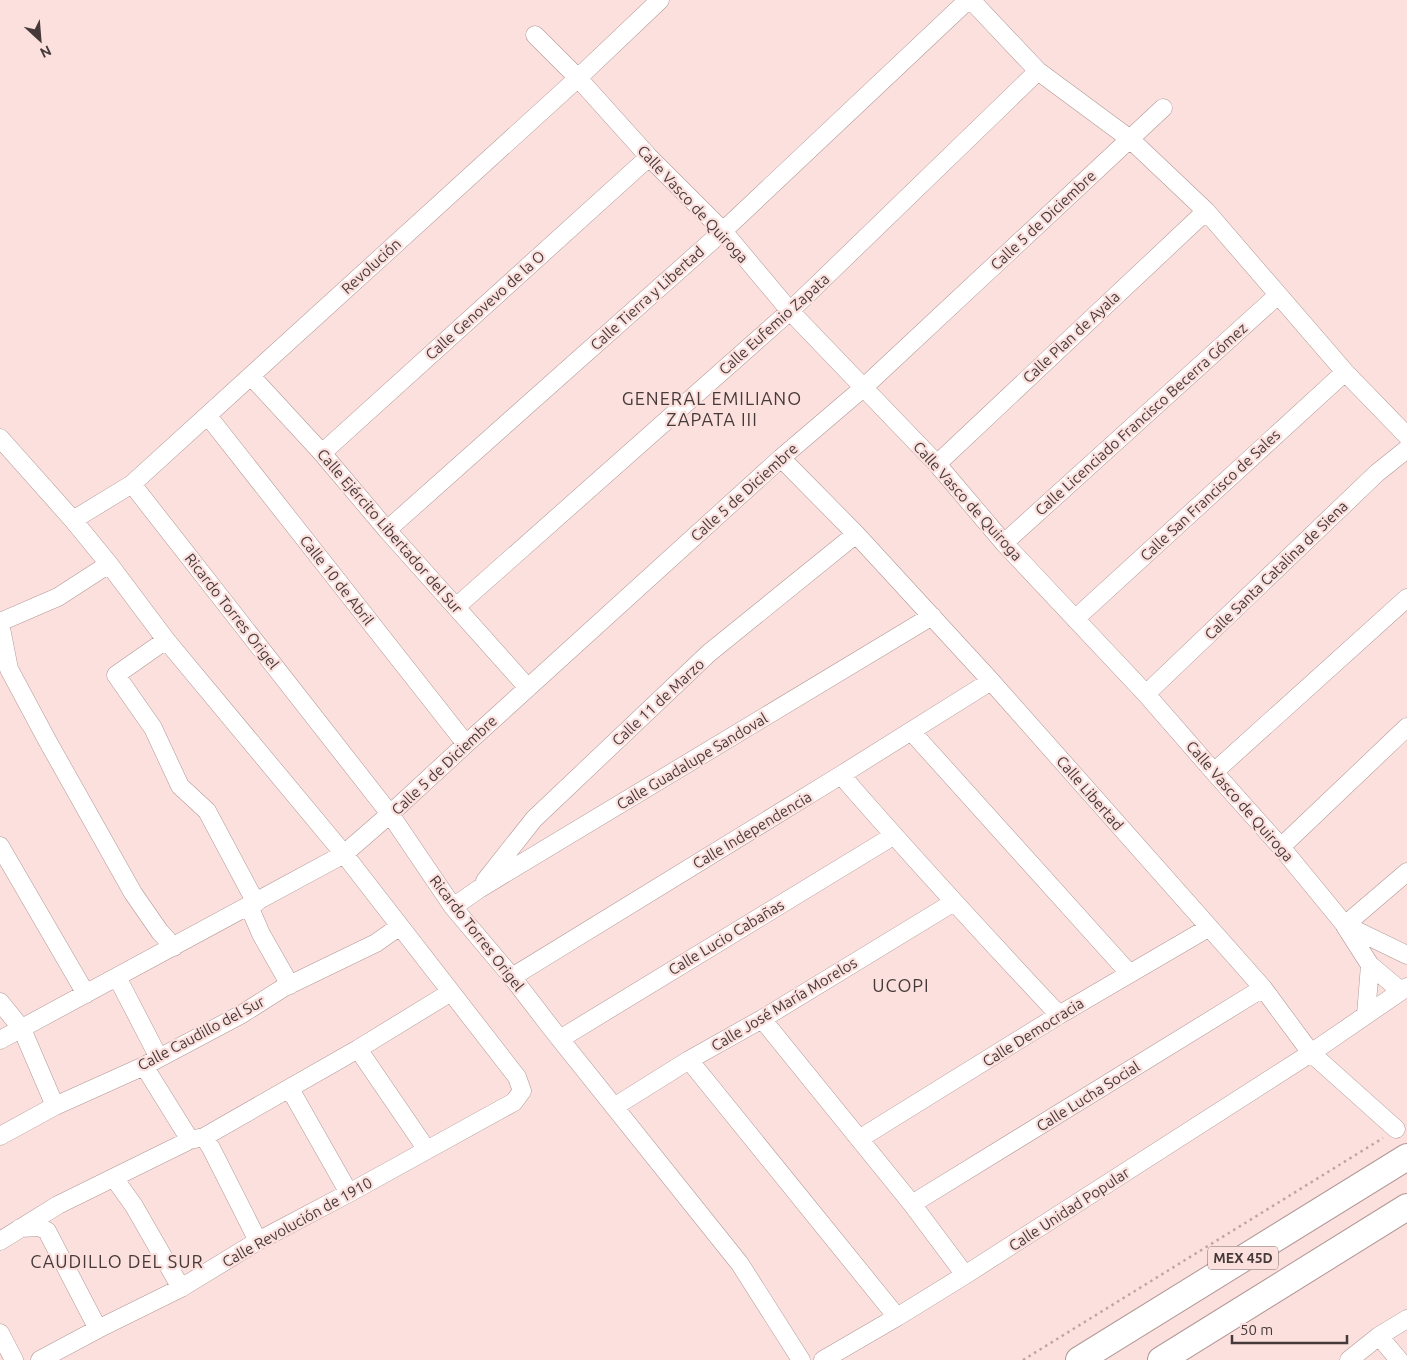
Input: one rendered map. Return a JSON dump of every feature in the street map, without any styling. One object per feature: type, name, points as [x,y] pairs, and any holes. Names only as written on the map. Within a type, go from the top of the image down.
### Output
[{"type":"highway","name":"MEX 45D","points":[[1079,1360],[1407,1157]]},
{"type":"highway","name":"MEX 45D","points":[[1161,1360],[1407,1207]]},
{"type":"street","name":"Revolución","points":[[73,520],[132,484],[578,78],[660,0]]},
{"type":"street","points":[[970,0],[1038,71],[1130,139],[1206,211],[1345,372],[1407,436]]},
{"type":"street","name":"Calle Tierra y Libertad","points":[[387,530],[723,231],[970,0]]},
{"type":"street","name":"Calle Vasco de Quiroga","points":[[535,35],[578,78],[649,157],[723,231],[790,311],[937,464],[1004,543],[1146,694],[1281,847],[1345,925],[1407,955]]},
{"type":"street","name":"Calle Eufemio Zapata","points":[[456,607],[790,311],[1038,71]]},
{"type":"street","name":"Calle 5 de Diciembre","points":[[0,1040],[22,1030],[344,854],[781,458],[863,388],[1163,108]]},
{"type":"street","name":"Calle Genovevo de la O","points":[[322,453],[649,157]]},
{"type":"street","name":"Calle Plan de Ayala","points":[[937,464],[1206,211]]},
{"type":"street","name":"Calle Licenciado Francisco Becerra Gómez","points":[[1004,543],[1278,295]]},
{"type":"street","name":"Calle San Francisco de Sales","points":[[1075,619],[1345,372]]},
{"type":"street","name":"Calle Ejército Libertador del Sur","points":[[250,376],[322,453],[387,530],[528,688]]},
{"type":"street","name":"Calle 10 de Abril","points":[[208,416],[466,744]]},
{"type":"street","points":[[0,438],[73,520],[109,564],[166,640],[344,854],[451,992],[358,1049],[286,1090],[197,1138],[58,1205],[0,1241]]},
{"type":"street","name":"Calle Santa Catalina de Siena","points":[[1146,694],[1377,473],[1407,448]]},
{"type":"street","name":"Calle Libertad","points":[[781,458],[856,534],[991,681],[1263,988],[1311,1053],[1396,1129]]},
{"type":"street","name":"Ricardo Torres Origel","points":[[132,484],[390,814],[452,906],[512,977],[740,1264],[801,1360]]},
{"type":"street","name":"Calle 11 de Marzo","points":[[478,889],[534,819],[709,653],[856,534]]},
{"type":"street","points":[[109,564],[58,597],[0,623],[9,669],[133,893],[160,932],[174,947]]},
{"type":"street","points":[[1214,772],[1407,598]]},
{"type":"street","name":"Calle Guadalupe Sandoval","points":[[452,906],[932,616]]},
{"type":"street","points":[[166,640],[116,675],[153,728],[180,786],[207,811],[252,904],[261,934],[290,985]]},
{"type":"street","name":"Calle Independencia","points":[[512,977],[841,776],[991,681]]},
{"type":"street","points":[[1281,847],[1407,728]]},
{"type":"street","points":[[911,732],[1129,973]]},
{"type":"street","points":[[841,776],[893,836],[1059,1015]]},
{"type":"street","name":"Calle Lucio Cabañas","points":[[560,1039],[893,836]]},
{"type":"street","points":[[0,846],[86,994]]},
{"type":"street","points":[[1404,989],[1370,965],[1345,925],[1407,872]]},
{"type":"street","name":"Calle José María Morelos","points":[[614,1107],[689,1060],[762,1019],[954,902]]},
{"type":"street","name":"Calle Caudillo del Sur","points":[[0,1136],[55,1106],[151,1062],[242,1014],[290,985],[376,943],[400,926]]},
{"type":"street","name":"Calle Democracia","points":[[859,1139],[1059,1015],[1208,928]]},
{"type":"street","points":[[1366,1015],[1370,965]]},
{"type":"street","points":[[117,977],[151,1062],[197,1138],[211,1148],[258,1241]]},
{"type":"street","name":"Calle Lucha Social","points":[[912,1204],[1263,988]]},
{"type":"street","name":"Calle Unidad Popular","points":[[823,1360],[965,1275],[1311,1053],[1404,989]]},
{"type":"street","name":"Calle Revolución de 1910","points":[[40,1360],[181,1288],[258,1241],[514,1102],[522,1091],[517,1077],[451,992]]},
{"type":"street","points":[[0,1002],[22,1030],[55,1106]]},
{"type":"street","points":[[762,1019],[912,1204],[965,1275]]},
{"type":"street","points":[[358,1049],[427,1150]]},
{"type":"street","points":[[689,1060],[897,1317]]},
{"type":"street","points":[[286,1090],[294,1096],[349,1193]]},
{"type":"street","points":[[114,1178],[134,1206],[181,1288]]},
{"type":"street","points":[[20,1228],[40,1227],[47,1231],[98,1329]]},
{"type":"street","points":[[1349,1360],[1379,1336],[1407,1319]]},
{"type":"street","points":[[0,1333],[14,1360]]},
{"type":"street","points":[[1379,1336],[1399,1360]]},
{"type":"path","points":[[1023,1360],[1396,1129]]},
{"type":"district","name":"GENERAL EMILIANO ZAPATA III","points":[[712,408]]},
{"type":"district","name":"UCOPI","points":[[901,985]]},
{"type":"district","name":"CAUDILLO DEL SUR","points":[[117,1261]]}]
